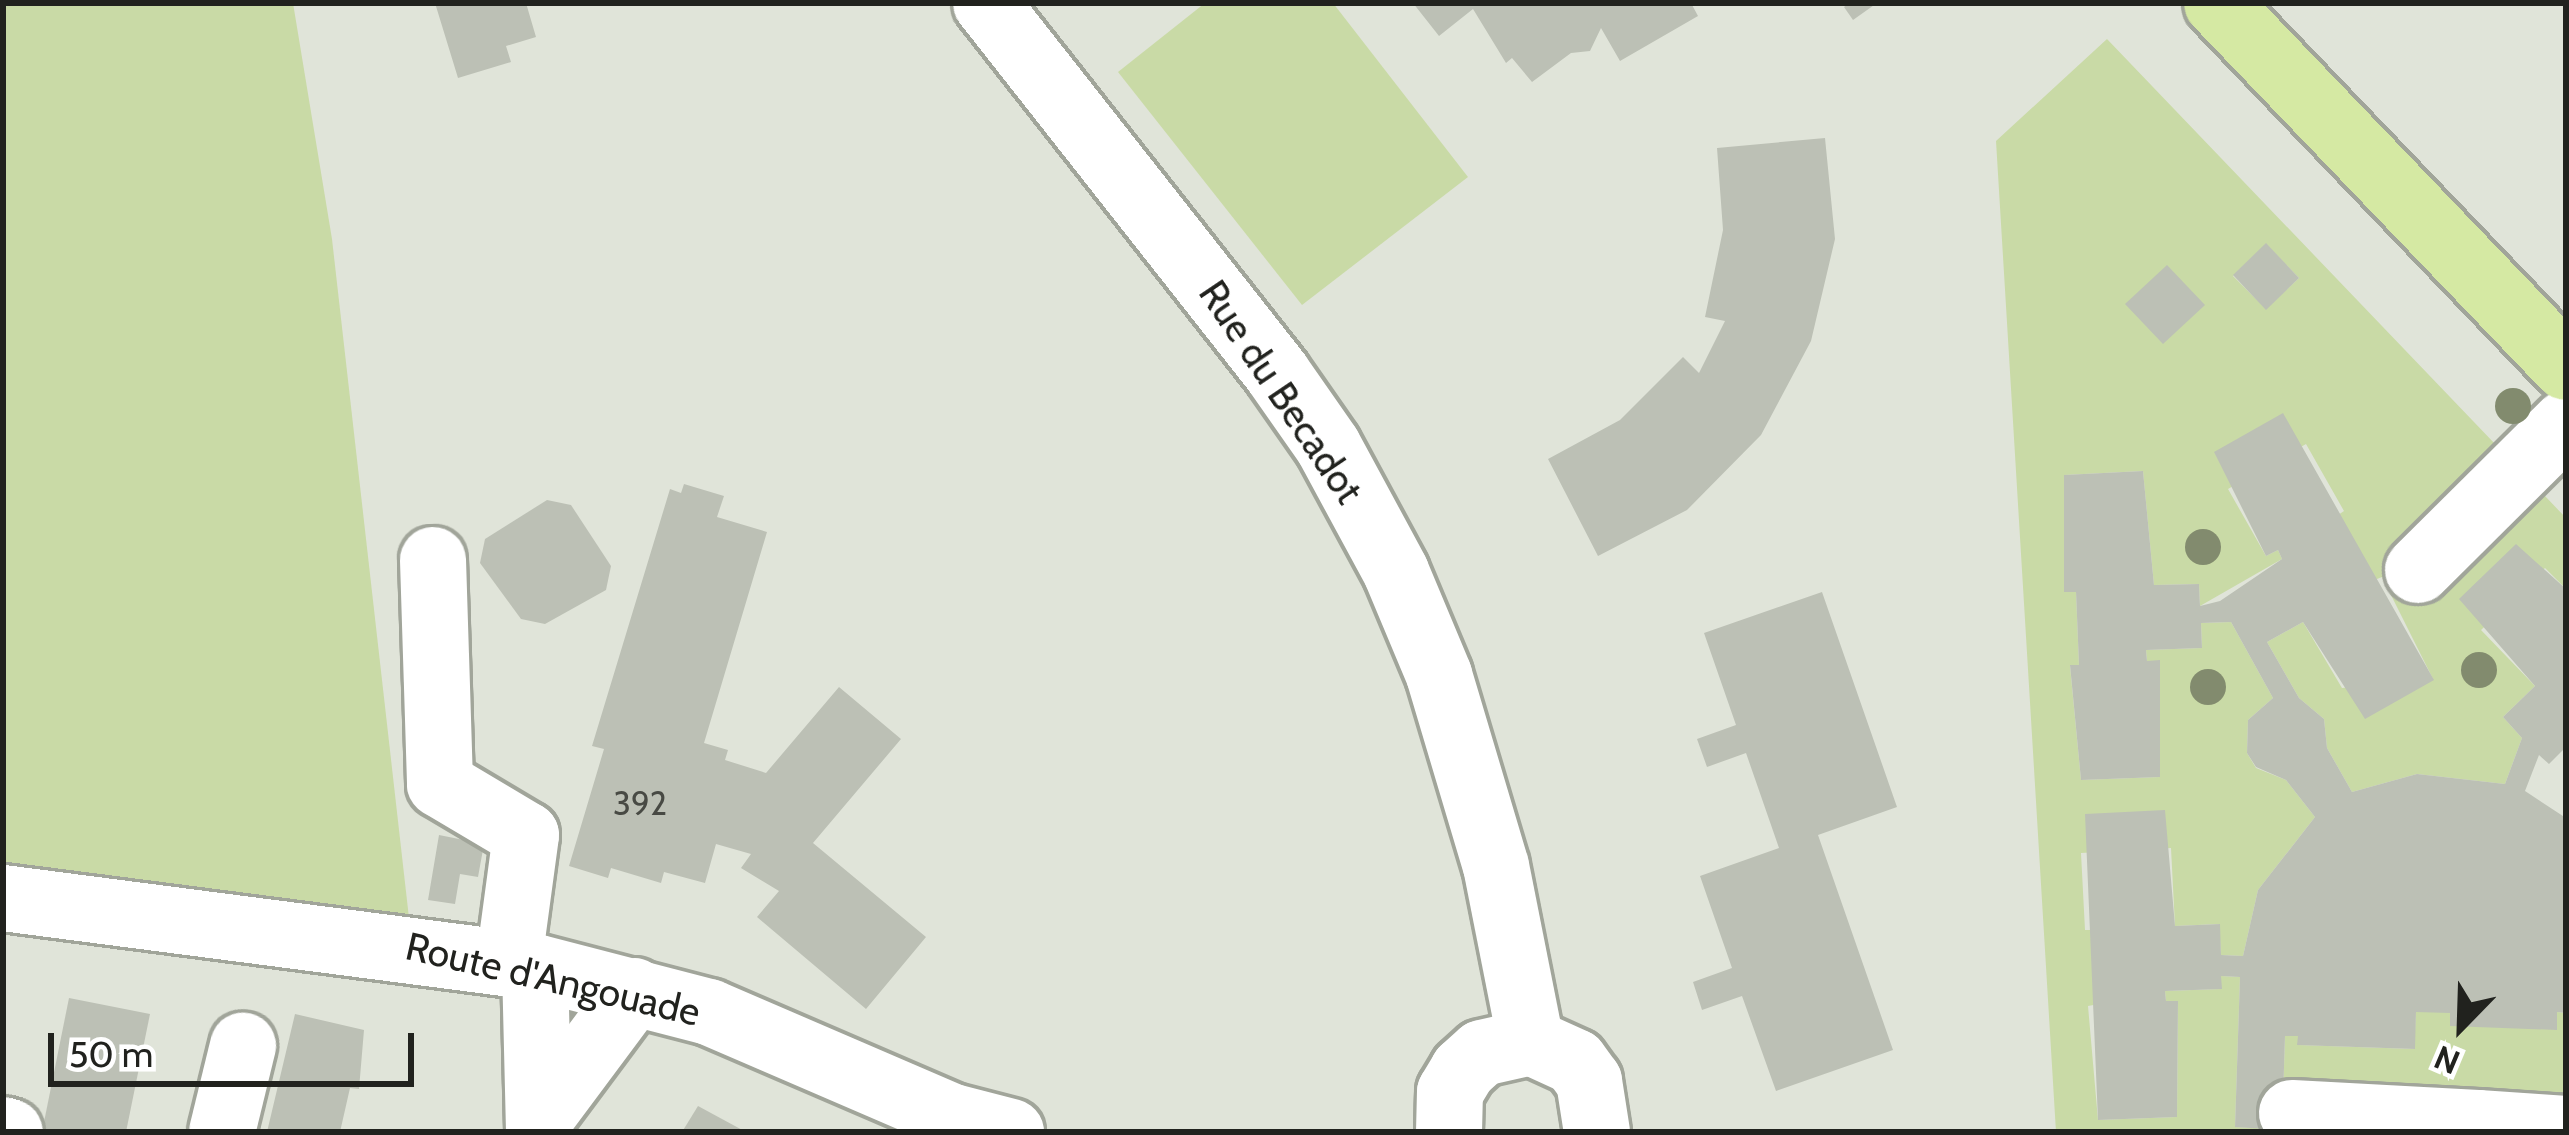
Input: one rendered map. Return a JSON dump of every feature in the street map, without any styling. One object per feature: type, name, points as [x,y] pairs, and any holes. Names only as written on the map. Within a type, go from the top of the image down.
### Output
[{"type":"main road","points":[[2218,3],[2566,367]]},
{"type":"street","name":"Rue du Becadot","points":[[986,3],[1277,374],[1328,446],[1396,572],[1438,675],[1496,866],[1531,1042]]},
{"type":"street","points":[[2418,570],[2566,423]]},
{"type":"street","points":[[433,560],[440,784],[526,835],[522,964],[540,1125]]},
{"type":"street","name":"Route d'Angouade","points":[[3,898],[522,964],[709,1012],[953,1117],[1011,1132]]},
{"type":"street","points":[[540,1125],[635,991]]},
{"type":"street","points":[[1449,1132],[1450,1093],[1463,1070],[1482,1053],[1531,1042],[1582,1072],[1598,1104],[1597,1132]]},
{"type":"street","points":[[222,1132],[242,1046]]},
{"type":"street","points":[[2292,1113],[2478,1128],[2566,1129]]},
{"type":"green space","points":[[3,3],[293,3],[332,239],[409,918],[3,873]]},
{"type":"green space","points":[[1205,3],[1333,3],[1468,177],[1302,305],[1118,72]]},
{"type":"green space","points":[[2107,39],[2566,518],[2566,589],[2545,568],[2481,630],[2535,686],[2503,717],[2522,738],[2505,784],[2417,774],[2352,792],[2327,748],[2324,719],[2299,698],[2267,642],[2303,622],[2342,688],[2433,679],[2382,577],[2372,581],[2335,517],[2344,511],[2306,444],[2228,489],[2266,556],[2278,550],[2282,559],[2200,606],[2199,584],[2154,585],[2143,471],[2064,475],[2064,591],[2076,592],[2079,665],[2070,666],[2081,780],[2160,777],[2160,661],[2147,661],[2146,650],[2202,648],[2201,623],[2231,622],[2273,698],[2248,720],[2247,753],[2256,768],[2286,780],[2315,817],[2258,890],[2243,956],[2221,955],[2219,924],[2175,926],[2171,848],[2081,853],[2085,930],[2096,930],[2099,1004],[2088,1006],[2098,1120],[2177,1117],[2178,1001],[2166,1001],[2165,991],[2221,989],[2221,976],[2240,977],[2235,1127],[2282,1129],[2285,1036],[2298,1036],[2298,1045],[2414,1049],[2416,1012],[2557,1012],[2566,1013],[2566,1132],[2056,1132],[1996,141]],"holes":[[[2266,244],[2299,278],[2266,309],[2233,276]]]},
{"type":"building","points":[[435,3],[526,3],[536,37],[506,46],[511,62],[458,78]]},
{"type":"building","points":[[1413,3],[1691,3],[1698,16],[1620,61],[1601,28],[1590,51],[1571,53],[1532,82],[1512,58],[1506,63],[1473,9],[1439,36]]},
{"type":"building","points":[[1877,3],[1853,20],[1844,7]]},
{"type":"building","points":[[1825,138],[1835,239],[1811,341],[1761,435],[1687,510],[1598,556],[1548,459],[1620,420],[1683,357],[1699,373],[1725,321],[1705,317],[1723,230],[1717,148]]},
{"type":"building","points":[[2266,243],[2299,278],[2266,310],[2233,275]]},
{"type":"building","points":[[2167,265],[2205,305],[2163,344],[2125,304]]},
{"type":"building","points":[[2283,413],[2434,680],[2365,719],[2303,622],[2267,642],[2299,698],[2324,719],[2327,748],[2352,792],[2417,774],[2505,784],[2522,738],[2503,717],[2535,686],[2459,599],[2516,544],[2566,589],[2566,747],[2549,764],[2539,755],[2525,791],[2566,818],[2566,1013],[2557,1012],[2557,1030],[2450,1026],[2450,1013],[2416,1012],[2415,1049],[2297,1045],[2298,1036],[2285,1036],[2282,1130],[2235,1127],[2240,977],[2221,976],[2222,989],[2165,991],[2166,1001],[2178,1001],[2177,1117],[2098,1120],[2085,814],[2165,810],[2175,926],[2220,924],[2221,955],[2243,956],[2258,890],[2315,817],[2286,780],[2256,767],[2247,753],[2248,720],[2273,698],[2231,622],[2201,623],[2202,648],[2146,650],[2147,661],[2160,660],[2160,777],[2081,780],[2070,665],[2079,665],[2076,592],[2064,592],[2064,475],[2143,471],[2154,585],[2199,584],[2200,606],[2220,601],[2282,559],[2278,550],[2266,556],[2214,452]]},
{"type":"building","points":[[684,484],[724,496],[717,517],[767,532],[704,743],[728,750],[725,760],[766,773],[839,687],[901,739],[813,843],[926,937],[866,1009],[757,917],[779,891],[741,868],[751,854],[716,844],[705,883],[664,872],[661,883],[611,868],[608,878],[569,866],[604,749],[592,746],[670,489],[681,493]]},
{"type":"building","points":[[547,500],[571,505],[611,566],[606,590],[545,624],[521,619],[480,563],[485,539]]},
{"type":"building","points":[[1822,592],[1897,807],[1818,835],[1893,1050],[1776,1091],[1742,996],[1702,1010],[1693,982],[1732,968],[1700,876],[1779,848],[1746,753],[1707,767],[1697,739],[1736,725],[1704,633]]},
{"type":"building","points":[[439,835],[484,844],[478,877],[460,874],[455,904],[428,900]]},
{"type":"building","points":[[69,998],[150,1014],[126,1132],[42,1132]]},
{"type":"building","points":[[295,1014],[364,1030],[359,1089],[350,1088],[340,1132],[267,1132]]},
{"type":"building","points":[[698,1106],[746,1132],[682,1132]]}]
